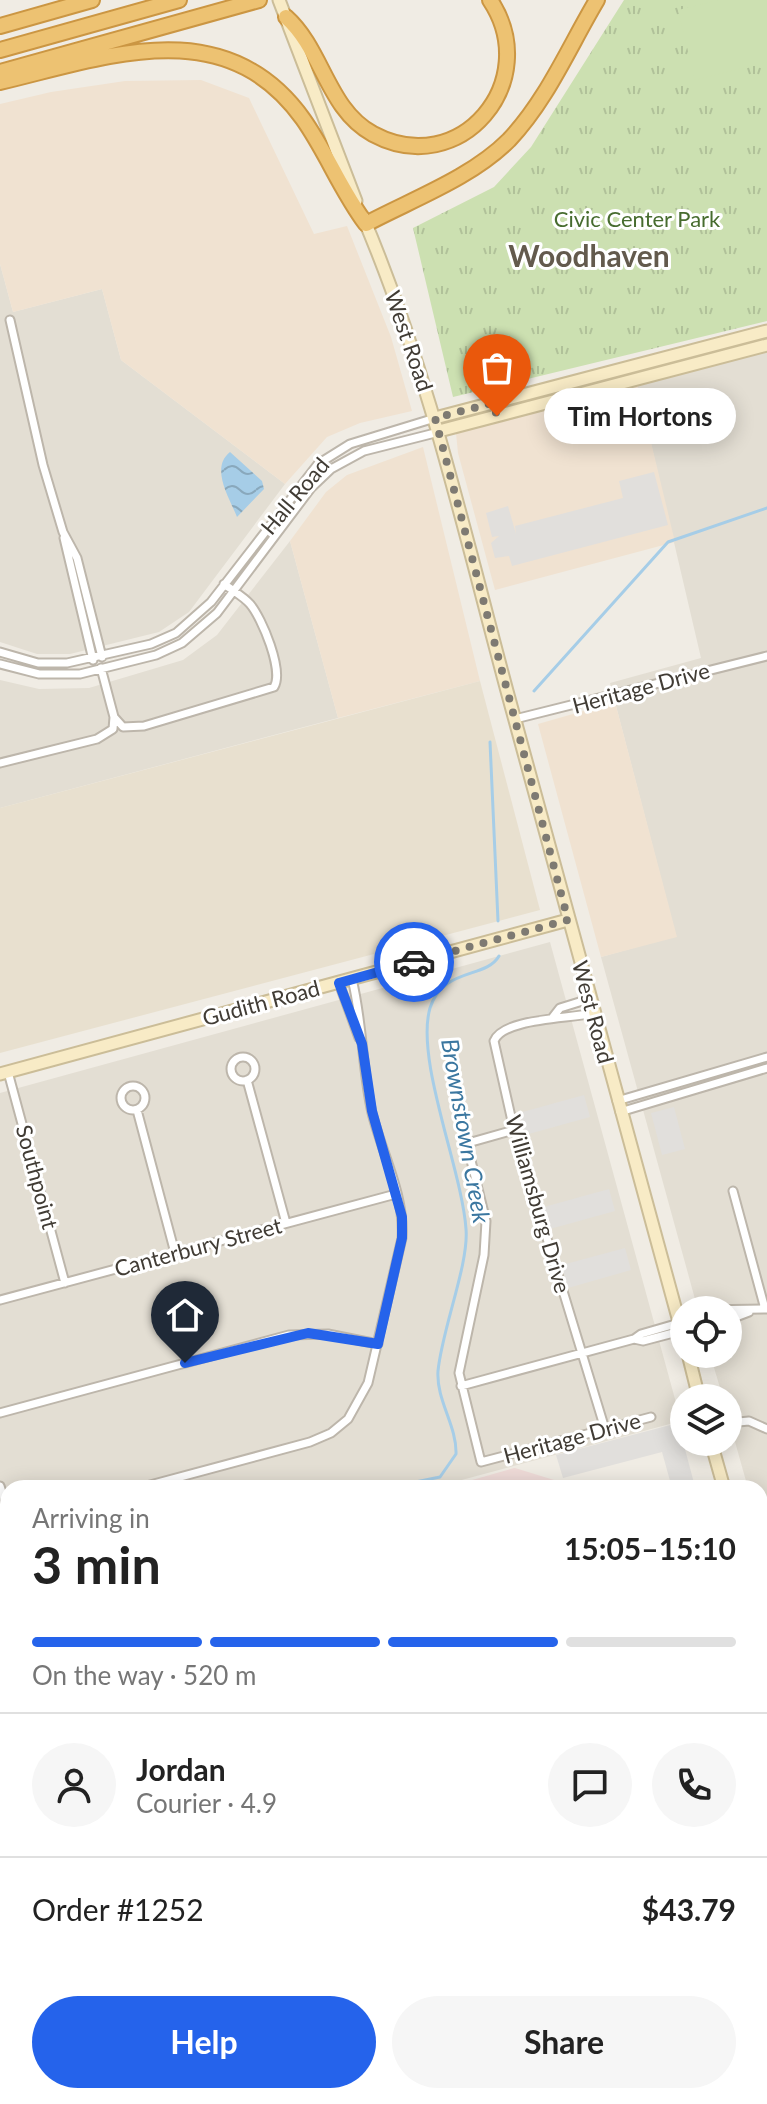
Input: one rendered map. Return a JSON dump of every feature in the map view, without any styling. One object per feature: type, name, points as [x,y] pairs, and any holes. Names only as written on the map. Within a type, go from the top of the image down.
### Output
[{"type":"highway","points":[[0,26],[92,0]]},
{"type":"highway","points":[[0,50],[179,0]]},
{"type":"highway","points":[[0,72],[259,0]]},
{"type":"highway","points":[[282,8],[303,32],[327,83],[360,126],[398,144],[431,144],[473,126],[491,107],[500,91],[506,74],[508,44],[499,15],[490,0]]},
{"type":"highway","points":[[0,82],[154,48],[183,49],[225,59],[261,78],[291,104],[313,137],[341,191],[366,224],[467,171],[509,139],[537,104],[597,0]]},
{"type":"main road","name":"West Road","points":[[282,8],[407,328],[439,431],[589,999],[673,1296]]},
{"type":"main road","name":"Hall Road","points":[[435,418],[767,331]]},
{"type":"main road","name":"Hall Road","points":[[439,431],[767,345]]},
{"type":"main road","points":[[653,361],[656,374]]},
{"type":"main road","points":[[534,391],[538,405]]},
{"type":"main road","points":[[493,403],[497,416]]},
{"type":"main road","name":"Gudith Road","points":[[4,1073],[568,920]]},
{"type":"main road","points":[[715,1456],[722,1480]]},
{"type":"street","points":[[0,763],[97,739],[113,729],[114,717],[77,558],[63,532],[43,465],[10,320]]},
{"type":"street","name":"Hall Road","points":[[0,652],[38,663],[98,658],[151,644],[176,633],[200,614],[318,464],[350,444],[435,418]]},
{"type":"street","name":"Hall Road","points":[[0,664],[27,672],[60,675],[102,670],[156,655],[182,643],[207,624],[323,476],[355,455],[439,431]]},
{"type":"street","points":[[350,444],[355,455]]},
{"type":"street","points":[[295,491],[304,498]]},
{"type":"street","points":[[114,717],[123,727],[144,726],[274,687],[278,676],[262,622],[249,603],[224,584]]},
{"type":"street","name":"Heritage Drive","points":[[515,719],[767,656]]},
{"type":"street","points":[[169,1480],[310,1442],[331,1433],[348,1419],[361,1401],[378,1344],[402,1238],[402,1217],[372,1111],[361,1014],[352,979]]},
{"type":"street","points":[[339,983],[362,1044]]},
{"type":"street","name":"Williamsburg Drive","points":[[553,1017],[560,1008],[589,999]]},
{"type":"street","name":"Williamsburg Drive","points":[[593,1013],[563,1020],[553,1017],[502,1030],[495,1038],[514,1130],[605,1429]]},
{"type":"street","points":[[619,1107],[767,1057]]},
{"type":"street","points":[[619,1107],[721,1084],[767,1068]]},
{"type":"street","name":"Southpoint","points":[[4,1073],[65,1283]]},
{"type":"street","points":[[718,1074],[721,1084]]},
{"type":"street","points":[[247,1080],[286,1223]]},
{"type":"street","name":"Heritage Drive","points":[[456,1100],[484,1204],[486,1238],[459,1367],[481,1462],[651,1417]]},
{"type":"street","points":[[137,1110],[175,1253]]},
{"type":"street","points":[[468,1143],[514,1130]]},
{"type":"street","points":[[733,1191],[766,1309],[742,1315]]},
{"type":"street","name":"Canterbury Street","points":[[0,1300],[396,1194]]},
{"type":"street","points":[[742,1310],[751,1311]]},
{"type":"street","points":[[461,1386],[634,1339],[643,1341],[670,1331]]},
{"type":"street","points":[[0,1413],[289,1335],[328,1334],[378,1344]]},
{"type":"street","points":[[742,1422],[749,1421],[767,1429]]},
{"type":"shaded area","points":[[201,80],[249,98],[314,234],[347,226],[391,337],[412,411],[360,423],[327,437],[285,484],[121,360],[102,289],[13,312],[0,264],[0,104],[51,92],[125,81]]},
{"type":"shaded area","points":[[0,264],[13,312],[102,289],[121,360],[285,484],[189,612],[159,632],[70,654],[37,654],[0,642]]},
{"type":"shaded area","points":[[767,351],[767,1480],[746,1480],[739,1456],[742,1456],[742,1384],[719,1384],[714,1368],[742,1368],[742,1296],[694,1296],[601,957],[676,936],[610,683],[701,658],[637,384]]},
{"type":"shaded area","points":[[637,384],[675,542],[495,590],[458,453],[456,433]]},
{"type":"shaded area","points":[[423,447],[480,681],[338,718],[290,541],[326,492],[347,475]]},
{"type":"shaded area","points":[[654,472],[668,525],[512,566],[509,556],[495,558],[491,543],[499,536],[492,537],[486,513],[508,506],[516,534],[515,526],[623,498],[619,481]]},
{"type":"shaded area","points":[[290,541],[338,718],[0,808],[0,680],[39,689],[89,688],[183,660],[217,635]]},
{"type":"shaded area","points":[[480,681],[540,910],[0,1053],[0,808]]},
{"type":"shaded area","points":[[615,702],[677,937],[601,957],[538,724]]},
{"type":"shaded area","points":[[550,942],[671,1384],[670,1424],[462,1480],[0,1480],[0,1093]]},
{"type":"shaded area","points":[[584,1095],[590,1117],[525,1135],[519,1113]]},
{"type":"shaded area","points":[[674,1107],[685,1149],[662,1155],[651,1113]]},
{"type":"shaded area","points":[[609,1189],[615,1211],[550,1229],[544,1207]]},
{"type":"shaded area","points":[[625,1248],[631,1270],[568,1288],[562,1265]]},
{"type":"shaded area","points":[[670,1425],[670,1456],[687,1456],[693,1480],[670,1480],[662,1452],[563,1478],[556,1455]]},
{"type":"shaded area","points":[[514,1468],[554,1480],[472,1480]]},
{"type":"green space","name":"Civic Center Park","points":[[624,0],[767,0],[767,321],[453,397],[413,228],[494,187],[531,147]]},
{"type":"green space","points":[[719,0],[767,0],[767,62],[695,80],[678,10]]},
{"type":"water","points":[[230,452],[262,481],[264,489],[237,517],[221,474],[224,459]]},
{"type":"waterway","name":"Brownstown Creek","points":[[534,691],[668,542],[767,508]]},
{"type":"waterway","name":"Brownstown Creek","points":[[490,742],[498,921]]},
{"type":"waterway","name":"Brownstown Creek","points":[[425,1480],[440,1477],[456,1454],[440,1392],[438,1371],[466,1243],[463,1205],[429,1056],[427,1030],[430,1008],[444,986],[485,968],[499,956]]},
{"type":"way so far","points":[[414,962],[568,920],[435,418],[493,403],[497,416]]},
{"type":"place","name":"Tim Hortons","points":[[497,416]]},
{"type":"district","name":"Woodhaven","points":[[589,257]]},
{"type":"route","points":[[185,1363],[289,1335],[308,1333],[378,1344],[402,1238],[402,1217],[372,1111],[362,1044],[349,1017],[339,983],[414,962]]}]
